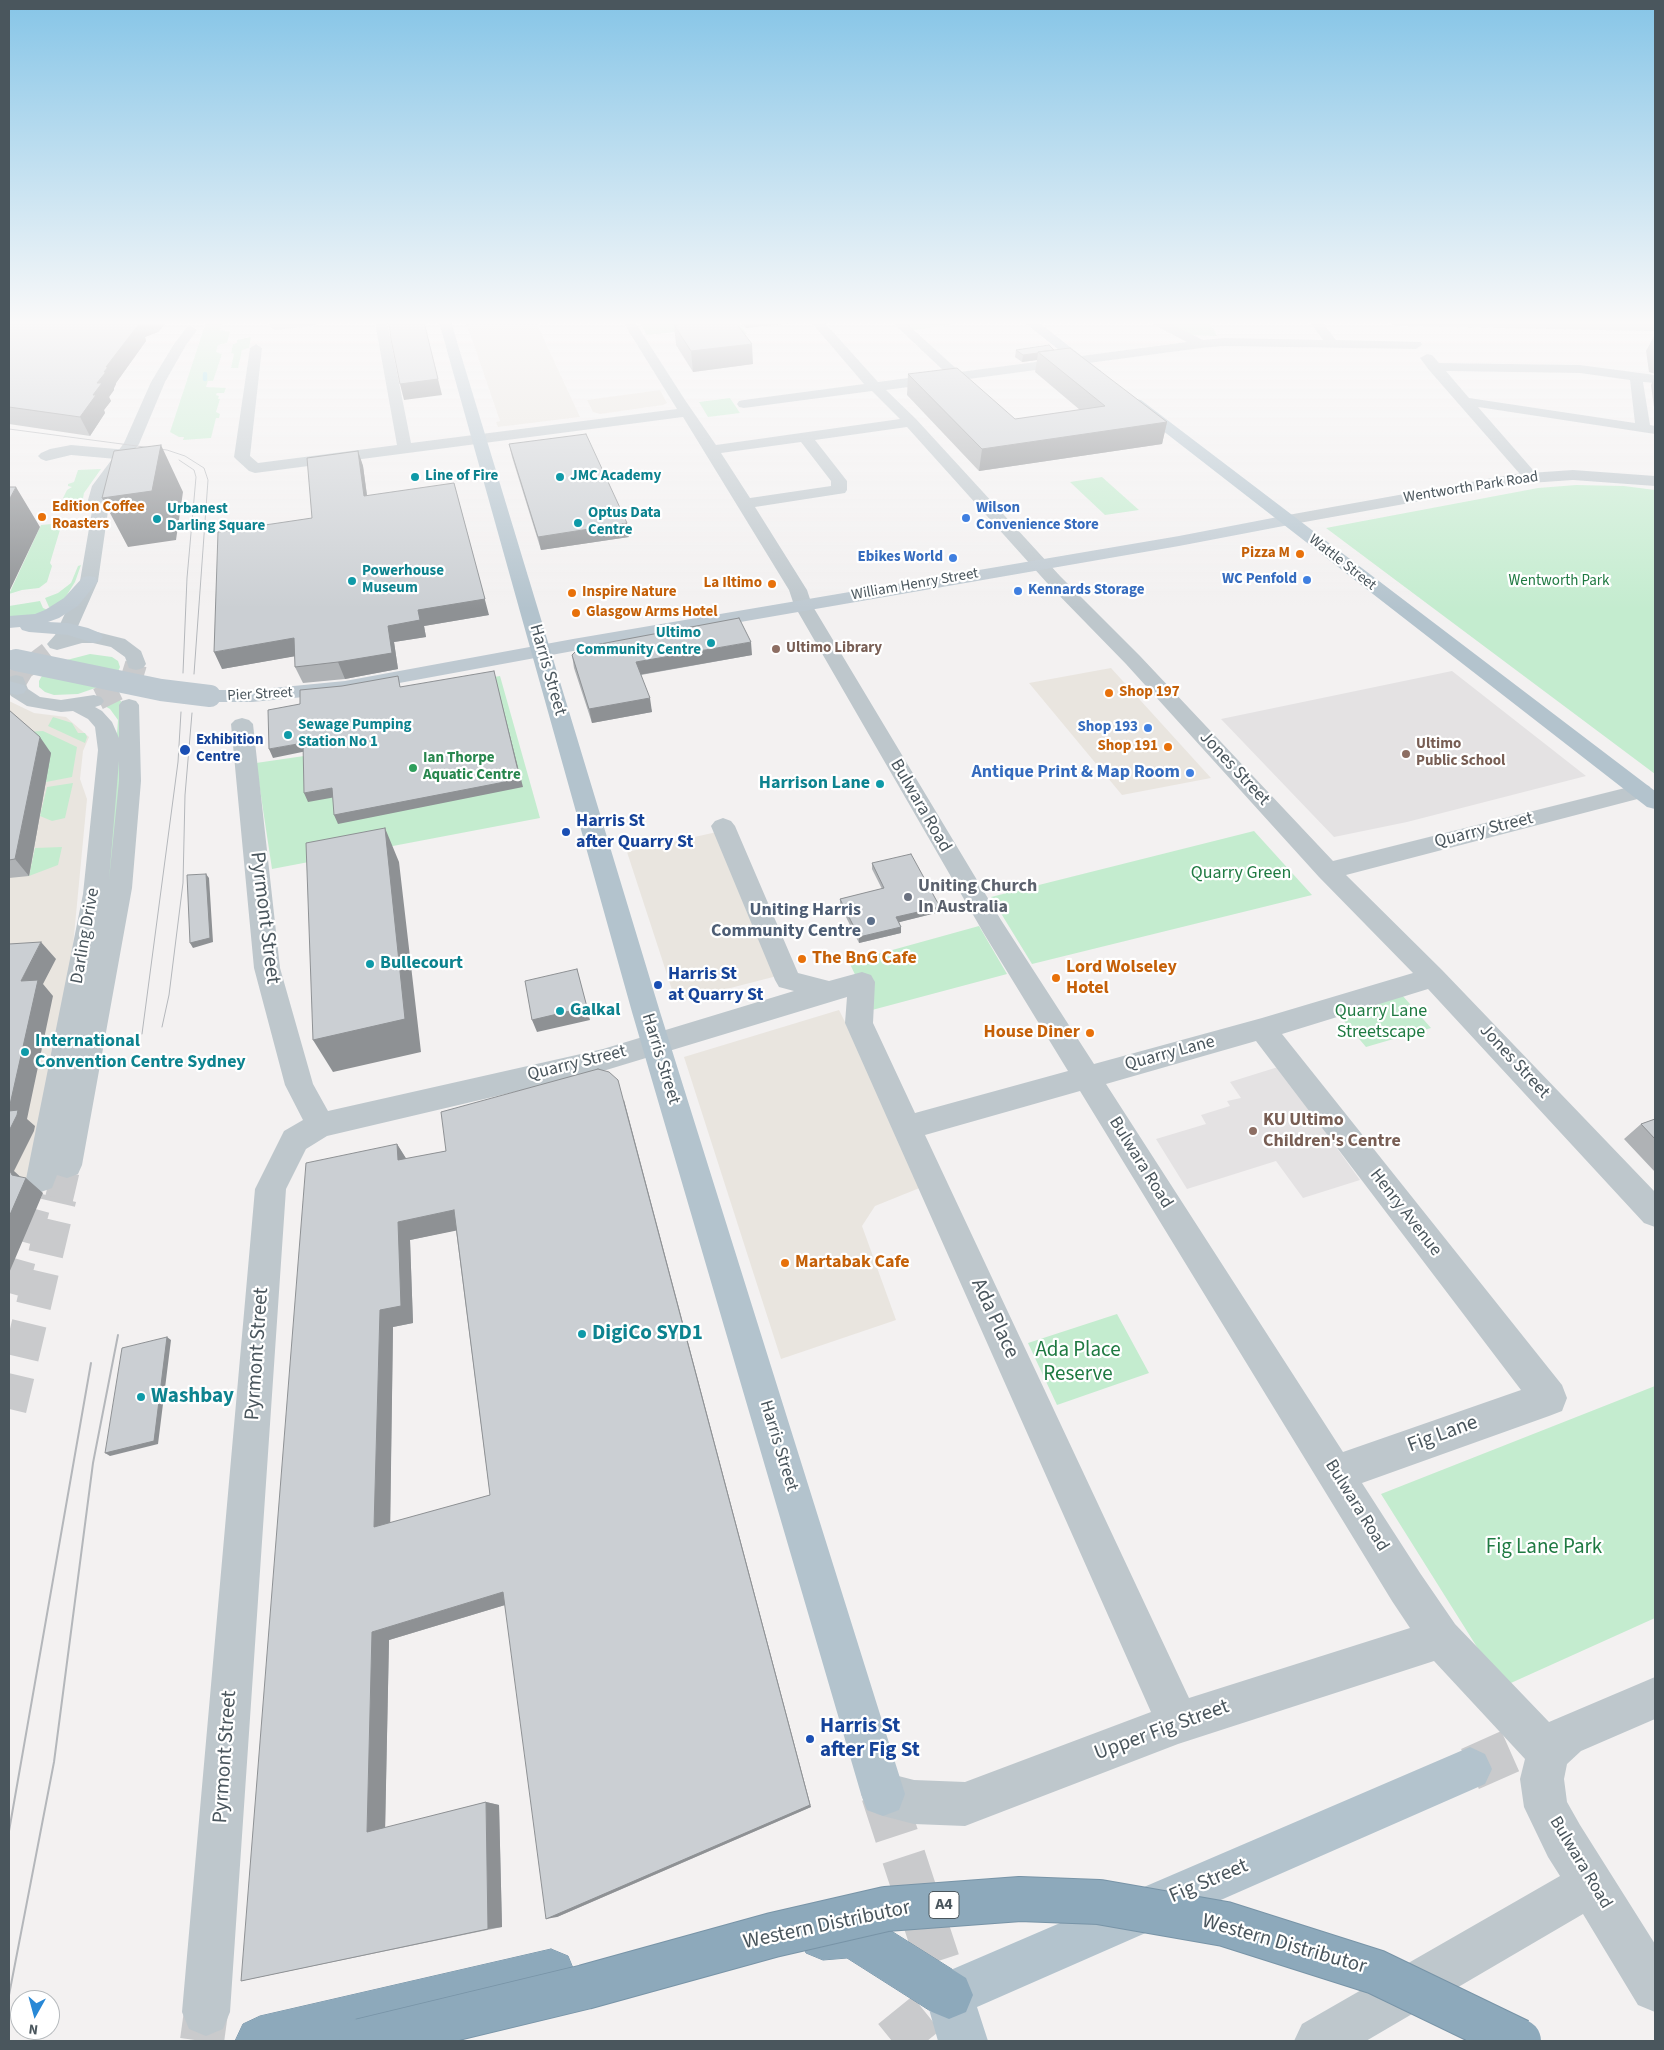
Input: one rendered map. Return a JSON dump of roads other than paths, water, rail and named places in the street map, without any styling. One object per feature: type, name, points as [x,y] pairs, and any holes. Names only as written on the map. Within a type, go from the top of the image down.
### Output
[{"type":"highway","name":"Western Distributor","points":[[361,2041],[585,1987],[773,1935],[886,1909],[1020,1899],[1099,1902],[1225,1924],[1376,1972],[1519,2041]]},
{"type":"highway","points":[[260,2041],[666,1946],[852,1934],[949,1995]]},
{"type":"main road","name":"Harris Street","points":[[474,418],[656,1044],[883,1794]]},
{"type":"main road","name":"Wattle Street","points":[[1155,418],[1648,797]]},
{"type":"main road","name":"William Henry Street","points":[[542,651],[1288,520]]},
{"type":"main road","points":[[9,624],[38,619],[52,614],[71,602],[89,581]]},
{"type":"main road","points":[[9,624],[59,640]]},
{"type":"main road","name":"Pier Street","points":[[9,659],[161,690],[225,697],[314,692],[542,651]]},
{"type":"main road","name":"Fig Street","points":[[949,1995],[1470,1770]]},
{"type":"main road","points":[[949,1995],[962,2041]]},
{"type":"street","points":[[140,449],[132,444],[143,418]]},
{"type":"street","points":[[247,418],[242,456],[255,468],[642,418]]},
{"type":"street","points":[[399,418],[405,449]]},
{"type":"street","name":"Bulwara Road","points":[[690,418],[697,426],[798,590],[803,605],[946,849],[1086,1078],[1406,1587],[1441,1638],[1548,1752],[1542,1779],[1546,1807],[1564,1841],[1655,1988]]},
{"type":"street","name":"Jones Street","points":[[907,418],[1039,564],[1133,660],[1328,871],[1433,977],[1655,1213]]},
{"type":"street","points":[[1479,418],[1532,478]]},
{"type":"street","points":[[1570,418],[1649,430],[1646,418]]},
{"type":"street","points":[[712,450],[911,422]]},
{"type":"street","points":[[59,640],[89,581],[100,511],[96,500],[100,486],[140,449],[155,423]]},
{"type":"street","points":[[745,504],[839,490],[839,481],[805,437]]},
{"type":"street","points":[[46,456],[64,450],[140,449]]},
{"type":"street","name":"Wentworth Park Road","points":[[1288,520],[1501,481],[1590,475],[1655,481]]},
{"type":"street","points":[[89,581],[97,628],[127,648],[134,655],[136,664]]},
{"type":"street","points":[[59,640],[76,638],[97,628]]},
{"type":"street","name":"Darling Drive","points":[[14,686],[23,697],[34,702],[61,706],[87,702],[95,716],[105,726],[109,750],[95,894],[41,1179]]},
{"type":"street","name":"Darling Drive","points":[[68,1165],[120,888],[130,781],[129,705]]},
{"type":"street","name":"Pyrmont Street","points":[[206,2012],[271,1189],[295,1140],[320,1125],[299,1084],[267,968],[242,724]]},
{"type":"street","name":"Quarry Street","points":[[1328,871],[1648,797]]},
{"type":"street","points":[[723,826],[788,980],[844,988]]},
{"type":"street","name":"Quarry Lane","points":[[906,1128],[1262,1029],[1433,977]]},
{"type":"street","name":"Ada Place","points":[[844,988],[862,982],[859,1023],[1178,1723]]},
{"type":"street","name":"Quarry Street","points":[[320,1125],[603,1060],[844,988]]},
{"type":"street","name":"Henry Avenue","points":[[1262,1029],[1549,1398]]},
{"type":"street","name":"Fig Lane","points":[[1336,1473],[1549,1398]]},
{"type":"street","name":"Upper Fig Street","points":[[883,1794],[914,1802],[965,1804],[1178,1723],[1441,1638]]},
{"type":"street","points":[[1548,1752],[1566,1736],[1655,1698]]},
{"type":"street","points":[[1318,2041],[1591,1884]]},
{"type":"tunnel","points":[[33,662],[54,646]]},
{"type":"tunnel","points":[[16,681],[23,669],[35,660]]},
{"type":"tunnel","points":[[98,699],[125,686],[132,677],[136,664]]},
{"type":"tunnel","points":[[59,1199],[67,1165]]},
{"type":"tunnel","points":[[9,1409],[59,1198]]},
{"type":"tunnel","points":[[9,1293],[34,1202]]},
{"type":"tunnel","points":[[1470,1769],[1549,1734]]},
{"type":"tunnel","points":[[883,1794],[949,1995]]},
{"type":"tunnel","points":[[892,2041],[949,1995]]},
{"type":"tunnel","points":[[202,2041],[206,2012]]},
{"type":"tram line","points":[[9,429],[167,450],[185,456],[204,468],[208,480],[194,674]]},
{"type":"tram line","points":[[179,460],[194,470],[196,477],[187,578],[183,673]]},
{"type":"tram line","points":[[142,1034],[178,762],[181,712]]},
{"type":"tram line","points":[[162,1027],[169,995],[183,883],[185,795],[192,713]]},
{"type":"tram line","points":[[9,1995],[54,1762],[93,1463],[118,1335]]},
{"type":"tram line","points":[[9,1831],[91,1363]]},
{"type":"place","name":"Line of Fire","points":[[415,477]]},
{"type":"place","name":"JMC Academy","points":[[560,477]]},
{"type":"place","name":"Edition Coffee Roasters","points":[[42,517]]},
{"type":"place","name":"Wilson Convenience Store","points":[[966,518]]},
{"type":"place","name":"Urbanest Darling Square","points":[[157,519]]},
{"type":"place","name":"Optus Data Centre","points":[[578,523]]},
{"type":"place","name":"Pizza M","points":[[1300,554]]},
{"type":"place","name":"Ebikes World","points":[[953,558]]},
{"type":"place","name":"WC Penfold","points":[[1307,580]]},
{"type":"place","name":"Powerhouse Museum","points":[[352,581]]},
{"type":"place","name":"La Iltimo","points":[[772,584]]},
{"type":"place","name":"Kennards Storage","points":[[1018,591]]},
{"type":"place","name":"Inspire Nature","points":[[572,593]]},
{"type":"place","name":"Glasgow Arms Hotel","points":[[576,613]]},
{"type":"place","name":"Ultimo Community Centre","points":[[711,643]]},
{"type":"place","name":"Ultimo Library","points":[[776,649]]},
{"type":"place","name":"Shop 197","points":[[1109,693]]},
{"type":"place","name":"Shop 193","points":[[1148,728]]},
{"type":"place","name":"Sewage Pumping Station No 1","points":[[288,735]]},
{"type":"place","name":"Shop 191","points":[[1168,747]]},
{"type":"place","name":"Exhibition Centre","points":[[185,750]]},
{"type":"place","name":"Ultimo Public School","points":[[1406,754]]},
{"type":"place","name":"Ian Thorpe Aquatic Centre","points":[[413,768]]},
{"type":"place","name":"Antique Print & Map Room","points":[[1190,773]]},
{"type":"place","name":"Harrison Lane","points":[[880,784]]},
{"type":"place","name":"Harris St after Quarry St","points":[[566,832]]},
{"type":"place","name":"Uniting Church In Australia","points":[[908,897]]},
{"type":"place","name":"Uniting Harris Community Centre","points":[[871,921]]},
{"type":"place","name":"The BnG Cafe","points":[[802,959]]},
{"type":"place","name":"Bullecourt","points":[[370,964]]},
{"type":"place","name":"Lord Wolseley Hotel","points":[[1056,978]]},
{"type":"place","name":"Harris St at Quarry St","points":[[658,985]]},
{"type":"place","name":"Galkal","points":[[560,1011]]},
{"type":"place","name":"House Diner","points":[[1090,1033]]},
{"type":"place","name":"International Convention Centre Sydney","points":[[25,1052]]},
{"type":"place","name":"KU Ultimo Children's Centre","points":[[1253,1131]]},
{"type":"place","name":"Martabak Cafe","points":[[785,1263]]},
{"type":"place","name":"DigiCo SYD1","points":[[582,1334]]},
{"type":"place","name":"Washbay","points":[[141,1397]]},
{"type":"place","name":"Harris St after Fig St","points":[[810,1739]]},
{"type":"park label","name":"Wentworth Park","points":[[1559,582]]},
{"type":"park label","name":"Quarry Green","points":[[1241,874]]},
{"type":"park label","name":"Quarry Lane Streetscape","points":[[1381,1022]]},
{"type":"park label","name":"Ada Place Reserve","points":[[1078,1363]]},
{"type":"park label","name":"Fig Lane Park","points":[[1544,1548]]}]
